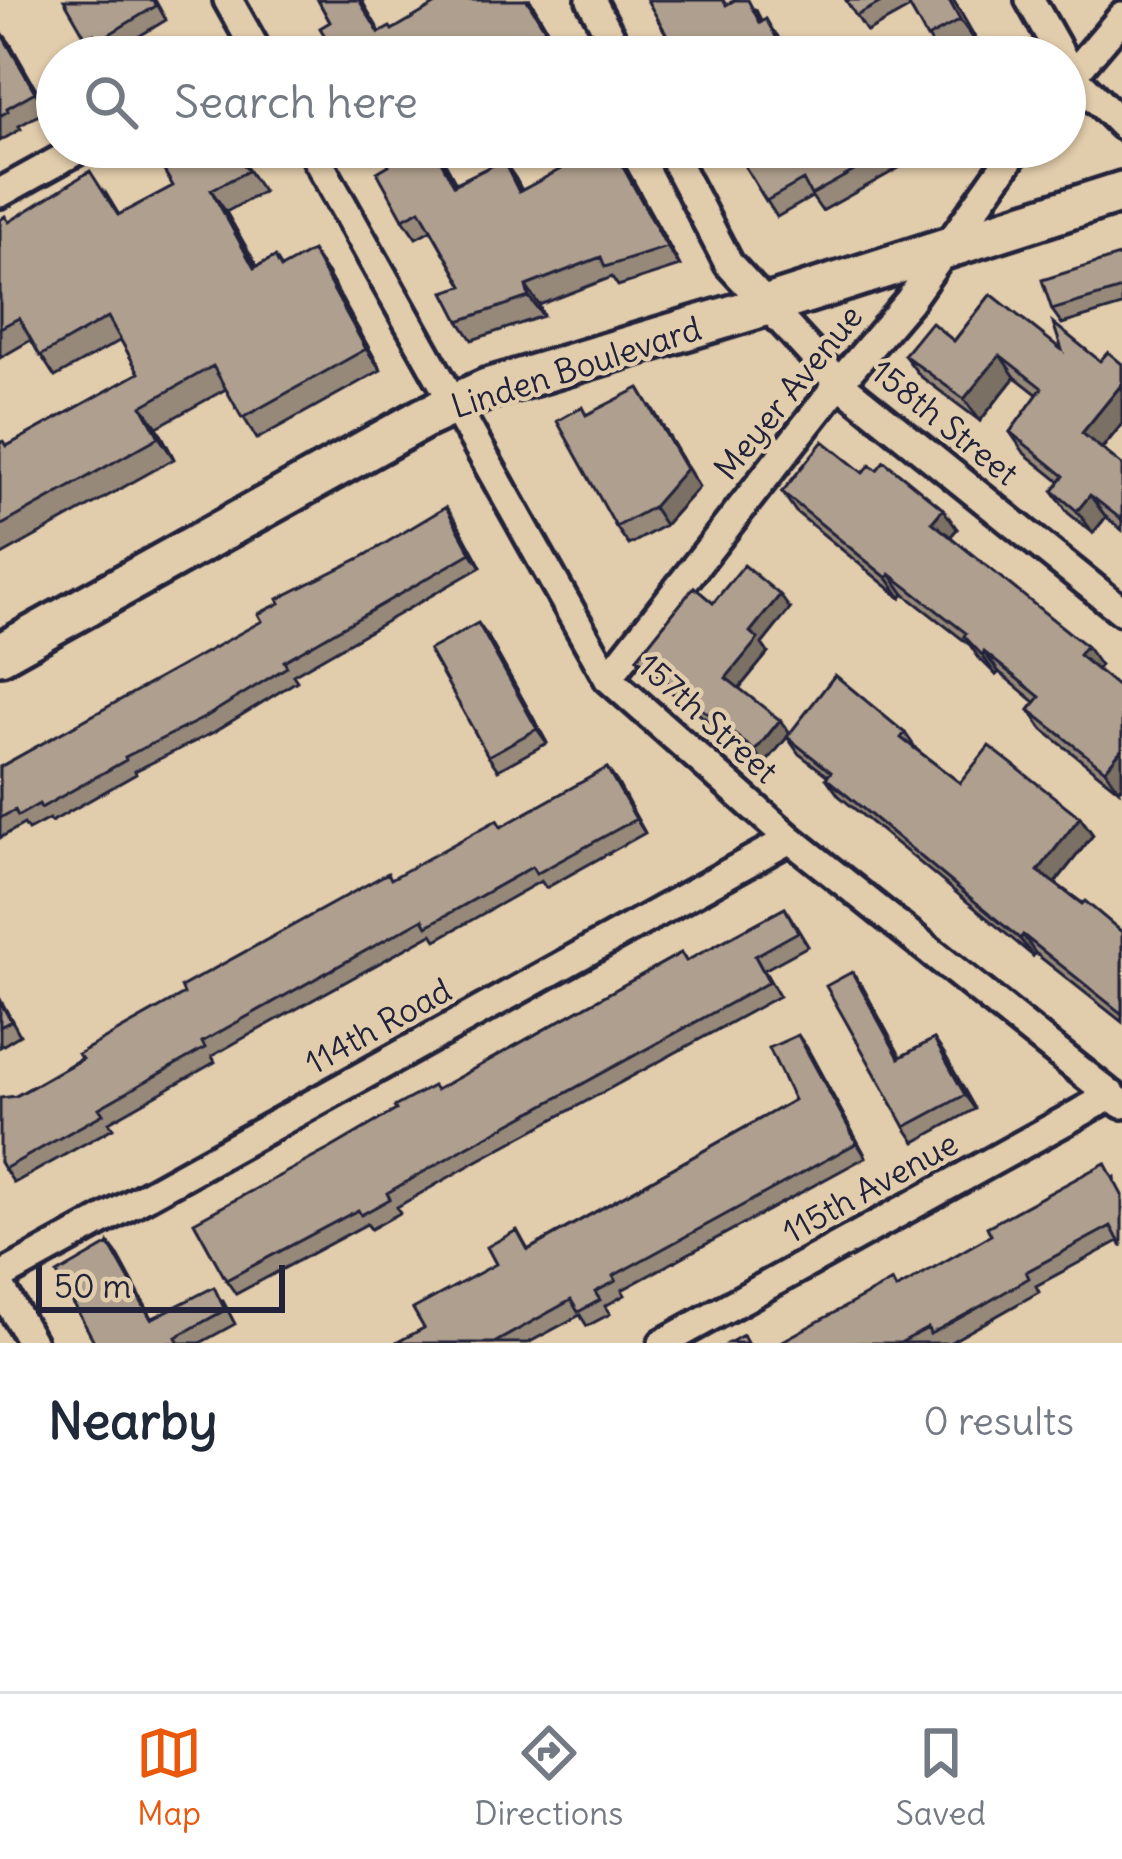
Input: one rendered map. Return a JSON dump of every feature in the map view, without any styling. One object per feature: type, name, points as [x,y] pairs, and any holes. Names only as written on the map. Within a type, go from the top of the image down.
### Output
[{"type":"main road","name":"Linden Boulevard","points":[[0,654],[487,388],[1122,192]]},
{"type":"street","points":[[228,0],[245,36]]},
{"type":"street","points":[[591,0],[610,36]]},
{"type":"street","points":[[1030,0],[1049,36]]},
{"type":"street","points":[[1086,51],[1122,17]]},
{"type":"street","points":[[1086,90],[1122,125]]},
{"type":"street","points":[[0,193],[45,168]]},
{"type":"street","name":"157th Street","points":[[322,168],[608,678],[790,839],[1117,1099]]},
{"type":"street","name":"158th Street","points":[[679,168],[730,264],[839,383],[1122,611]]},
{"type":"street","name":"Meyer Avenue","points":[[608,678],[909,301],[1003,168]]},
{"type":"street","name":"114th Road","points":[[0,1281],[790,839]]},
{"type":"street","name":"115th Avenue","points":[[663,1343],[1117,1099]]},
{"type":"street","points":[[0,1281],[32,1343]]},
{"type":"building","points":[[64,0],[153,0],[156,6],[106,36],[85,36]]},
{"type":"building","points":[[318,0],[359,0],[379,33],[443,0],[527,0],[545,29],[533,36],[325,36],[320,28],[330,22]]},
{"type":"building","points":[[647,0],[723,0],[726,5],[748,0],[760,23],[766,19],[776,36],[668,36]]},
{"type":"building","points":[[846,0],[885,0],[856,16]]},
{"type":"building","points":[[906,0],[949,0],[960,20],[926,36]]},
{"type":"building","points":[[0,31],[35,92],[0,116]]},
{"type":"building","points":[[162,168],[246,168],[248,171],[211,190],[254,268],[275,257],[281,268],[312,251],[366,349],[242,418],[213,366],[142,406],[159,437],[0,526],[0,443],[7,446],[139,373],[108,317],[40,356],[19,318],[0,328],[0,220],[5,216],[9,222],[90,171],[118,215],[173,186]]},
{"type":"building","points":[[445,168],[454,185],[487,168],[507,168],[519,192],[563,168],[624,168],[667,247],[605,267],[601,257],[526,286],[529,297],[459,321],[444,292],[463,286],[420,210],[403,219],[377,172]]},
{"type":"building","points":[[746,168],[859,168],[811,195],[803,180],[766,201]]},
{"type":"building","points":[[1122,255],[1122,289],[1052,310],[1042,280]]},
{"type":"building","points":[[991,294],[1062,350],[1053,323],[1100,361],[1108,352],[1122,364],[1122,384],[1082,433],[1122,465],[1122,520],[1090,495],[1077,511],[1053,491],[1064,476],[1010,432],[1042,388],[1000,355],[964,399],[904,355],[931,322],[954,341]]},
{"type":"building","points":[[639,388],[686,469],[653,507],[616,527],[557,421],[582,407],[586,415]]},
{"type":"building","points":[[823,441],[863,473],[870,465],[877,470],[884,461],[943,509],[932,522],[1086,646],[1079,655],[1122,690],[1122,749],[1105,770],[1029,710],[1040,697],[984,652],[982,655],[966,633],[890,574],[887,578],[782,492]]},
{"type":"building","points":[[446,507],[471,553],[284,661],[287,667],[204,718],[125,757],[41,808],[39,804],[18,816],[15,810],[0,818],[0,767],[262,621],[258,614],[280,603],[278,599]]},
{"type":"building","points":[[744,565],[780,595],[750,632],[758,639],[726,678],[780,720],[755,751],[637,658],[694,587],[713,603]]},
{"type":"building","points":[[478,623],[537,729],[488,756],[429,650]]},
{"type":"building","points":[[835,675],[905,733],[901,738],[960,783],[989,746],[1080,817],[1038,871],[1122,932],[1122,1014],[1023,935],[1020,939],[826,778],[831,772],[787,737]]},
{"type":"building","points":[[607,768],[636,819],[536,874],[532,867],[427,926],[423,919],[202,1042],[205,1048],[99,1108],[103,1114],[4,1169],[0,1098],[16,1096],[82,1059],[78,1054],[184,994],[181,987],[388,873],[391,879],[497,820],[501,827]]},
{"type":"building","points":[[785,908],[798,932],[755,956],[769,982],[467,1147],[387,1193],[390,1199],[361,1215],[358,1210],[226,1280],[194,1222],[331,1148],[396,1110],[394,1107],[433,1086],[436,1090],[681,953],[686,961]]},
{"type":"building","points":[[852,972],[899,1058],[934,1039],[965,1095],[905,1127],[826,986]]},
{"type":"building","points":[[0,1002],[11,1021],[0,1027]]},
{"type":"building","points":[[798,1035],[857,1143],[613,1276],[616,1281],[595,1292],[600,1300],[578,1312],[571,1300],[494,1343],[396,1343],[424,1328],[413,1309],[496,1264],[487,1247],[517,1230],[528,1250],[794,1100],[769,1048]]},
{"type":"building","points":[[1105,1163],[1122,1195],[1122,1247],[1111,1226],[1026,1272],[1029,1278],[976,1309],[930,1334],[928,1328],[900,1343],[779,1343],[892,1281],[896,1289],[991,1235],[987,1227]]},
{"type":"building","points":[[109,1244],[151,1319],[214,1287],[225,1310],[176,1337],[179,1343],[95,1343],[57,1274]]}]
